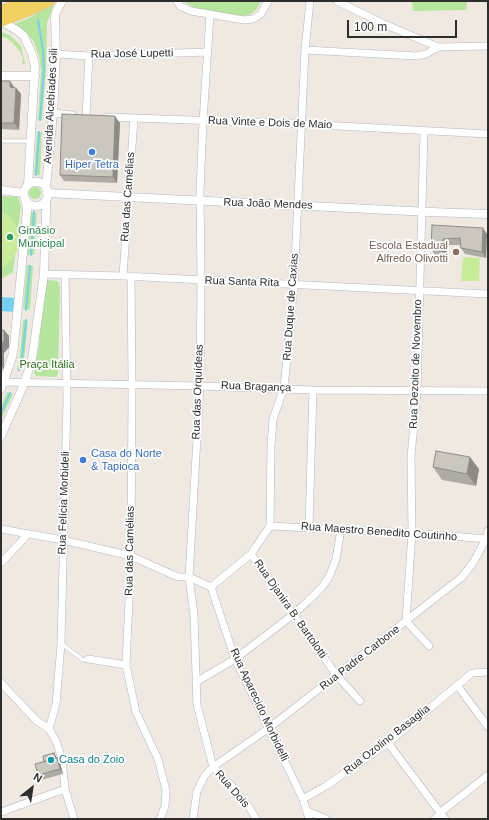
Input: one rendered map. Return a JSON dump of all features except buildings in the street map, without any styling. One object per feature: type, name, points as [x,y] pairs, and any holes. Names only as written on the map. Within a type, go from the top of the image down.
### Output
[{"type":"main road","points":[[1,11],[25,1]]},
{"type":"main road","points":[[1,21],[49,1]]},
{"type":"street","name":"Avenida Alcebíades Gili","points":[[1,436],[25,382],[32,359],[44,274],[46,194],[53,113],[56,54],[55,17],[62,1]]},
{"type":"street","points":[[177,1],[180,6],[191,11],[244,20],[253,19],[261,14],[268,1]]},
{"type":"street","name":"Rua Duque de Caxias","points":[[270,526],[271,446],[273,420],[284,388],[294,284],[305,50],[310,1]]},
{"type":"street","points":[[337,1],[384,24],[438,47],[488,46]]},
{"type":"street","name":"Rua das Orquídeas","points":[[210,15],[202,121],[200,201],[200,386],[190,577],[194,615],[197,705],[213,767]]},
{"type":"street","name":"Avenida Alcebíades Gili","points":[[1,21],[18,31],[28,43],[35,66],[26,193],[27,211],[14,346],[2,384]]},
{"type":"street","points":[[305,50],[416,56],[426,54],[438,47]]},
{"type":"street","name":"Rua José Lupetti","points":[[56,54],[89,56],[208,52]]},
{"type":"street","points":[[89,56],[92,116]]},
{"type":"street","points":[[1,76],[35,76]]},
{"type":"street","name":"Rua Vinte e Dois de Maio","points":[[53,113],[488,134]]},
{"type":"street","name":"Rua das Camélias","points":[[123,276],[134,118]]},
{"type":"street","name":"Rua Dezoito de Novembro","points":[[406,621],[412,533],[411,457],[417,391],[424,131]]},
{"type":"street","points":[[37,182],[46,194],[43,202],[36,205],[29,203],[26,193],[31,183],[37,182]]},
{"type":"street","points":[[1,190],[26,193]]},
{"type":"street","name":"Rua João Mendes","points":[[46,194],[488,214]]},
{"type":"street","name":"Rua Santa Rita","points":[[44,274],[131,276],[488,294]]},
{"type":"street","name":"Rua Felícia Morbideli","points":[[49,729],[56,704],[61,644],[67,401],[65,275]]},
{"type":"street","name":"Rua das Camélias","points":[[131,276],[131,556],[126,665],[136,712],[158,759],[166,790],[165,806],[160,819]]},
{"type":"street","name":"Rua Bragança","points":[[2,384],[25,382],[313,390],[488,392]]},
{"type":"street","points":[[308,527],[313,390]]},
{"type":"street","points":[[1,529],[63,540],[131,556],[178,577],[190,577],[211,587],[251,554],[270,526]]},
{"type":"street","name":"Rua Maestro Benedito Coutinho","points":[[270,526],[412,533],[487,539]]},
{"type":"street","points":[[196,682],[235,659],[294,614],[322,586],[330,575],[336,559],[341,529]]},
{"type":"street","name":"Rua Padre Carbone","points":[[213,767],[269,728],[462,577],[473,563],[487,539],[488,531]]},
{"type":"street","points":[[1,563],[28,534]]},
{"type":"street","name":"Rua Djanira B. Bartolotti","points":[[251,554],[337,676],[360,701]]},
{"type":"street","name":"Rua Aparecido Morbidelli","points":[[211,587],[235,659],[303,799]]},
{"type":"street","points":[[406,621],[429,646]]},
{"type":"street","points":[[88,659],[126,665]]},
{"type":"street","name":"Rua Ozolino Basaglia","points":[[303,799],[326,786],[388,743],[472,674],[488,672]]},
{"type":"street","points":[[1,683],[37,721],[49,729],[56,741],[62,759],[65,789],[74,819]]},
{"type":"street","points":[[457,685],[488,727]]},
{"type":"street","points":[[388,743],[445,819]]},
{"type":"street","name":"Rua Dois","points":[[193,819],[197,791],[205,775],[213,767],[231,785],[256,819]]},
{"type":"street","points":[[434,819],[488,775]]},
{"type":"street","points":[[1,812],[65,789]]},
{"type":"street","points":[[303,799],[309,819]]},
{"type":"street","points":[[307,811],[326,819]]},
{"type":"lane","points":[[1,141],[30,141]]},
{"type":"lane","points":[[61,644],[83,660],[88,659]]},
{"type":"green space","points":[[183,1],[261,1],[256,10],[249,15],[241,16],[208,12],[195,8]]},
{"type":"green space","points":[[412,1],[467,1],[466,10],[413,11]]},
{"type":"green space","points":[[54,3],[47,23],[46,70],[42,120],[38,120],[41,71],[39,56],[33,40],[21,28],[14,24],[29,18]]},
{"type":"green space","points":[[1,32],[10,35],[21,46],[25,64],[22,64],[23,60],[21,53],[7,38],[1,37]]},
{"type":"green space","points":[[37,132],[42,132],[40,175],[34,175]]},
{"type":"green space","points":[[35,187],[39,189],[41,193],[39,197],[35,199],[31,197],[29,193],[31,189]]},
{"type":"green space","points":[[1,196],[18,197],[21,206],[13,272],[3,278],[1,278]]},
{"type":"green space","name":"Ginásio Municipal","points":[[1,211],[11,217],[19,233],[18,250],[8,264],[1,268]]},
{"type":"green space","points":[[31,212],[37,213],[34,255],[27,255]]},
{"type":"green space","points":[[463,257],[480,258],[479,281],[461,281]]},
{"type":"green space","points":[[27,265],[33,266],[30,310],[23,309]]},
{"type":"green space","name":"Praça Itália","points":[[45,281],[58,281],[60,287],[58,374],[56,377],[36,376],[34,373],[39,346],[43,285]]},
{"type":"green space","points":[[23,320],[28,321],[25,352],[21,370],[17,370],[20,354]]},
{"type":"green space","points":[[7,392],[13,394],[1,420],[1,407]]},
{"type":"water","points":[[1,297],[16,298],[15,312],[1,311]]},
{"type":"waterway","points":[[38,20],[43,51],[44,70],[40,120]]},
{"type":"waterway","points":[[36,175],[39,132]]},
{"type":"waterway","points":[[31,255],[34,212]]},
{"type":"waterway","points":[[26,310],[30,266]]},
{"type":"waterway","points":[[19,370],[22,358],[26,320]]},
{"type":"waterway","points":[[1,413],[10,393]]},
{"type":"place","name":"Hiper Tetra","points":[[92,152]]},
{"type":"place","name":"Ginásio Municipal","points":[[10,237]]},
{"type":"place","name":"Escola Estadual Alfredo Olivotti","points":[[456,252]]},
{"type":"place","name":"Casa do Norte & Tapioca","points":[[83,460]]},
{"type":"place","name":"Casa do Zoio","points":[[51,760]]}]
